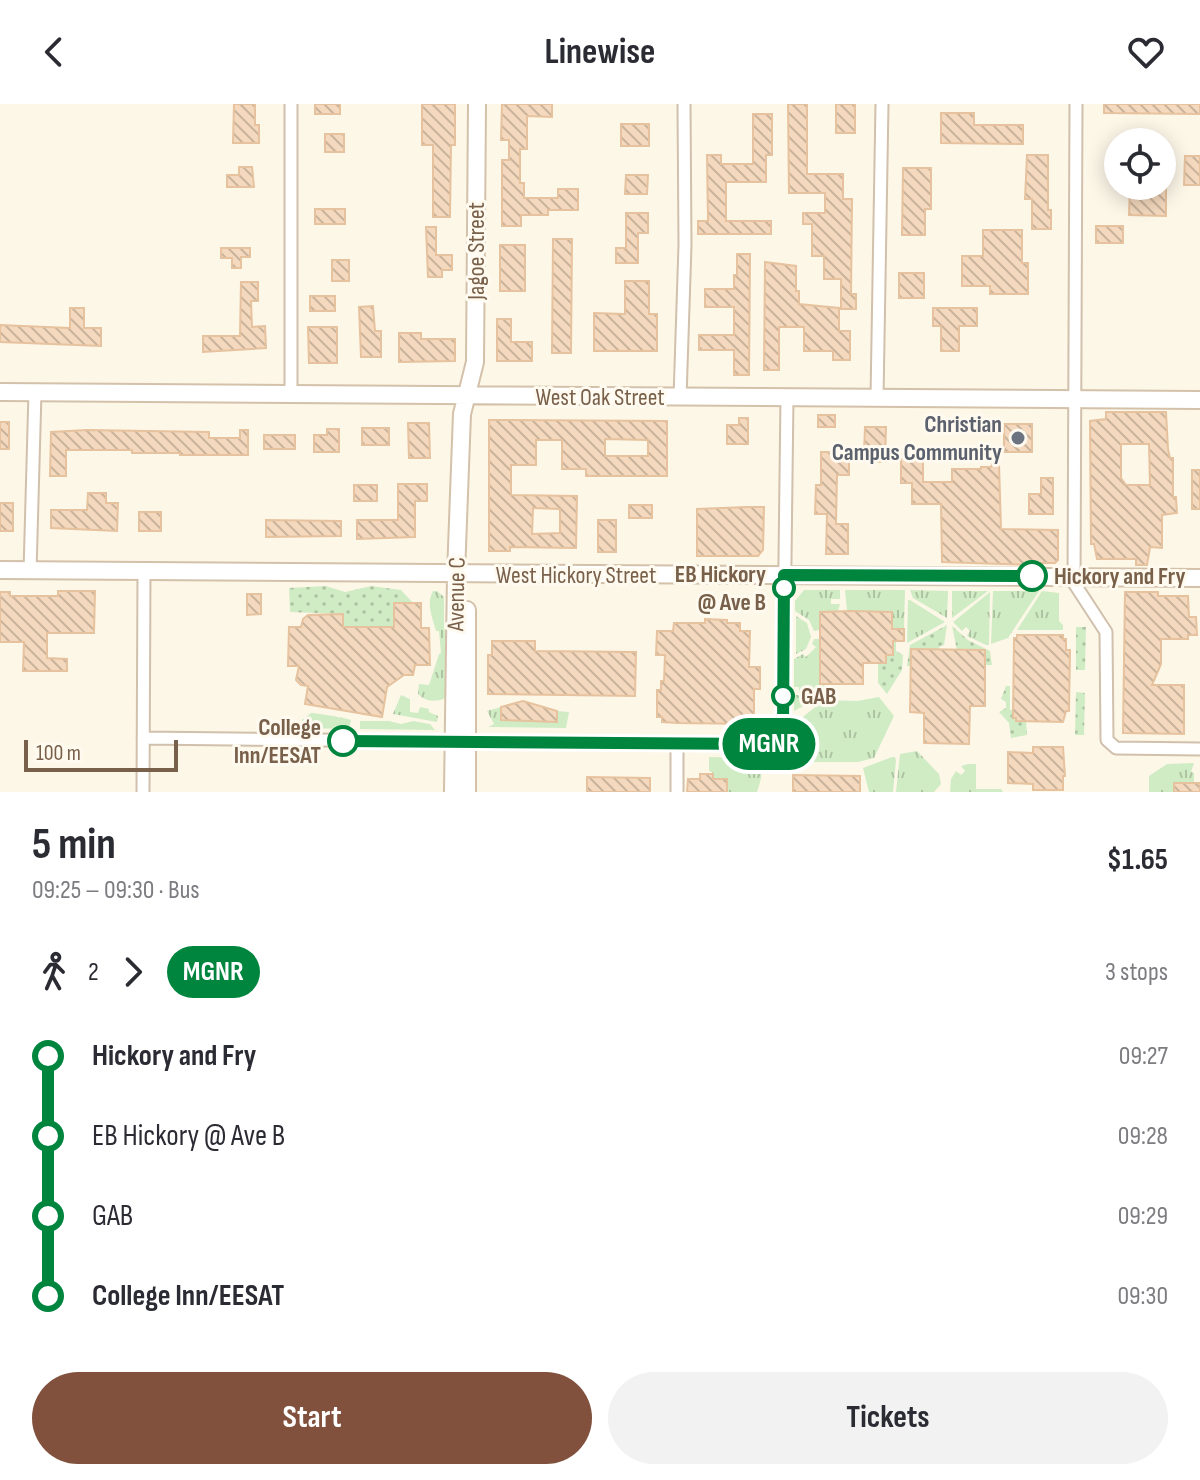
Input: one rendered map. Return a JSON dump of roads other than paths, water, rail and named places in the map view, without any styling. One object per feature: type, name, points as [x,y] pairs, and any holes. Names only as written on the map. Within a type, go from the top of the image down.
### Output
[{"type":"main road","name":"Jagoe Street","points":[[460,742],[461,574],[471,414],[467,397],[475,362],[477,104]]},
{"type":"main road","name":"West Oak Street","points":[[0,392],[1200,400]]},
{"type":"main road","name":"West Hickory Street","points":[[0,570],[1200,578]]},
{"type":"main road","points":[[453,792],[460,742]]},
{"type":"main road","points":[[460,742],[467,792]]},
{"type":"street","points":[[291,104],[291,395]]},
{"type":"street","points":[[680,398],[685,245],[684,104]]},
{"type":"street","points":[[877,398],[882,104]]},
{"type":"street","points":[[1076,104],[1073,577],[1077,590],[1106,632],[1107,740],[1116,748],[1200,749]]},
{"type":"street","points":[[30,572],[35,392]]},
{"type":"street","points":[[143,738],[776,743],[781,737],[783,721],[787,397]]},
{"type":"street","points":[[143,792],[144,572]]},
{"type":"street","points":[[677,744],[677,792]]},
{"type":"place","name":"Christian Campus Community","points":[[1018,438]]},
{"type":"place","name":"Hickory and Fry","points":[[1032,576]]},
{"type":"place","name":"EB Hickory @ Ave B","points":[[784,588]]},
{"type":"place","name":"GAB","points":[[783,696]]},
{"type":"place","name":"College Inn/EESAT","points":[[343,741]]}]
